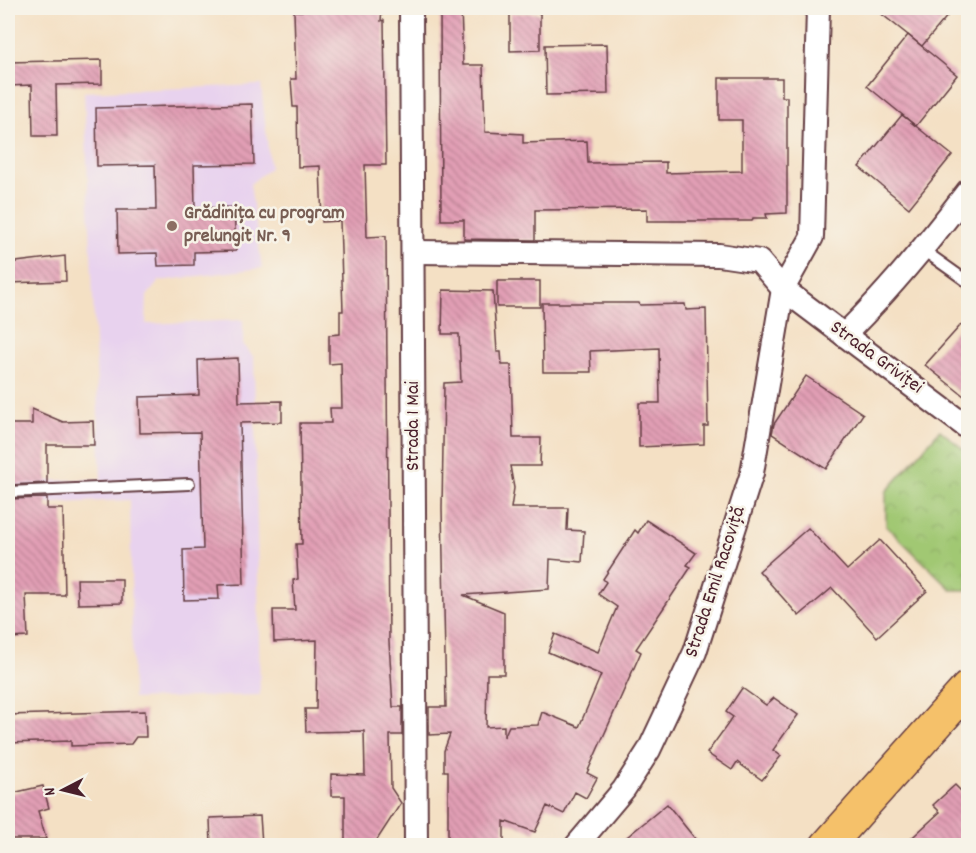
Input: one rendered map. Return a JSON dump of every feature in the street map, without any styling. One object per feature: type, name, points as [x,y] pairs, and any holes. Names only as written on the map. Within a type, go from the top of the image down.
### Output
[{"type":"main road","points":[[827,846],[969,688]]},
{"type":"street","name":"Strada 1 Mai","points":[[411,8],[416,846]]},
{"type":"street","name":"Strada Emil Racoviță","points":[[576,846],[624,789],[649,750],[695,652],[752,473],[783,289],[812,237],[818,8]]},
{"type":"street","points":[[844,335],[875,305],[923,250],[969,191]]},
{"type":"street","points":[[413,252],[719,255],[759,261],[783,289]]},
{"type":"street","name":"Strada Griviței","points":[[783,289],[969,428]]},
{"type":"lane","points":[[923,250],[969,282]]},
{"type":"lane","points":[[8,492],[189,484]]},
{"type":"shaded area","points":[[261,85],[270,168],[250,184],[262,268],[159,281],[147,296],[146,324],[243,320],[243,344],[254,358],[260,695],[133,699],[130,500],[8,505],[8,482],[101,479],[84,92]]},
{"type":"green space","points":[[940,430],[968,453],[968,590],[952,590],[886,526],[886,492]]},
{"type":"building","points":[[302,8],[382,8],[381,21],[384,20],[386,165],[365,165],[367,237],[386,236],[389,642],[393,707],[402,707],[402,735],[390,735],[391,788],[401,803],[373,846],[345,846],[345,796],[331,796],[331,774],[365,775],[364,731],[306,732],[305,709],[316,709],[317,640],[274,642],[273,610],[295,610],[293,580],[298,579],[296,544],[302,544],[300,423],[331,423],[330,408],[342,408],[341,363],[329,364],[329,335],[340,334],[340,311],[343,311],[340,221],[322,222],[320,166],[298,167],[297,107],[293,107],[291,79],[296,79],[294,11],[302,11]]},
{"type":"building","points":[[440,8],[461,8],[463,65],[483,65],[485,132],[523,134],[523,143],[587,141],[588,163],[666,162],[666,173],[742,171],[742,120],[719,120],[719,78],[782,78],[782,97],[787,97],[787,213],[766,214],[767,218],[753,218],[752,221],[647,221],[647,209],[535,210],[535,240],[464,239],[464,220],[441,220]]},
{"type":"building","points":[[874,8],[954,8],[922,46]]},
{"type":"building","points":[[510,13],[540,13],[540,50],[510,51]]},
{"type":"building","points":[[908,35],[957,75],[916,126],[867,86]]},
{"type":"building","points":[[607,44],[608,94],[546,95],[545,45]]},
{"type":"building","points":[[102,60],[102,84],[56,85],[57,136],[33,136],[32,85],[8,86],[8,62]]},
{"type":"building","points":[[252,104],[254,164],[194,165],[195,208],[234,207],[236,251],[194,252],[194,265],[158,266],[157,253],[118,254],[117,210],[156,210],[155,165],[97,166],[96,108]]},
{"type":"building","points":[[902,115],[952,155],[909,208],[859,167]]},
{"type":"building","points":[[65,256],[66,281],[8,283],[8,263]]},
{"type":"building","points":[[497,281],[540,281],[540,307],[497,307]]},
{"type":"building","points":[[443,290],[493,291],[497,352],[501,352],[502,365],[511,365],[513,438],[541,438],[540,466],[510,466],[514,488],[511,508],[568,508],[567,530],[584,531],[582,562],[550,559],[549,589],[463,595],[504,612],[504,674],[487,674],[486,727],[504,726],[504,737],[509,726],[538,725],[542,712],[579,727],[601,675],[548,652],[555,634],[598,652],[617,607],[598,594],[606,582],[603,579],[635,530],[638,533],[646,520],[696,553],[687,565],[691,567],[636,649],[641,652],[587,773],[597,778],[586,798],[575,792],[564,814],[547,806],[535,832],[504,821],[504,846],[448,846],[448,771],[444,771],[444,751],[450,734],[429,735],[429,707],[446,707],[442,508],[444,383],[461,382],[459,334],[442,334]]},
{"type":"building","points":[[542,303],[685,304],[686,310],[706,309],[708,426],[704,426],[704,444],[639,447],[639,403],[660,403],[659,348],[590,351],[591,372],[543,372]]},
{"type":"building","points":[[969,316],[969,400],[925,365]]},
{"type":"building","points":[[238,358],[239,402],[282,401],[282,422],[240,423],[244,584],[218,585],[219,599],[184,600],[183,550],[203,549],[200,432],[140,433],[139,397],[199,395],[198,360]]},
{"type":"building","points":[[806,376],[863,414],[826,469],[772,434],[774,424]]},
{"type":"building","points":[[32,409],[63,422],[93,421],[94,445],[47,445],[47,483],[8,485],[8,424],[32,424]]},
{"type":"building","points":[[47,498],[47,509],[63,509],[65,595],[26,595],[28,637],[8,638],[8,499]]},
{"type":"building","points":[[808,528],[847,570],[880,540],[927,591],[877,637],[832,588],[799,616],[759,571]]},
{"type":"building","points":[[77,579],[122,579],[122,603],[78,604]]},
{"type":"building","points":[[742,688],[766,705],[774,698],[798,715],[773,750],[781,756],[762,780],[737,762],[732,770],[707,753],[733,717],[726,712]]},
{"type":"building","points":[[145,711],[146,737],[136,737],[131,744],[71,746],[71,741],[8,743],[8,715]]},
{"type":"building","points":[[955,785],[969,799],[969,840],[962,846],[903,846],[940,812],[933,805]]},
{"type":"building","points":[[43,786],[49,808],[38,811],[46,839],[11,839],[8,827],[8,794]]},
{"type":"building","points":[[667,804],[701,846],[616,846]]},
{"type":"building","points":[[260,816],[262,844],[211,846],[210,818]]},
{"type":"place","name":"Grădinița cu program prelungit Nr. 9","points":[[172,226]]}]
